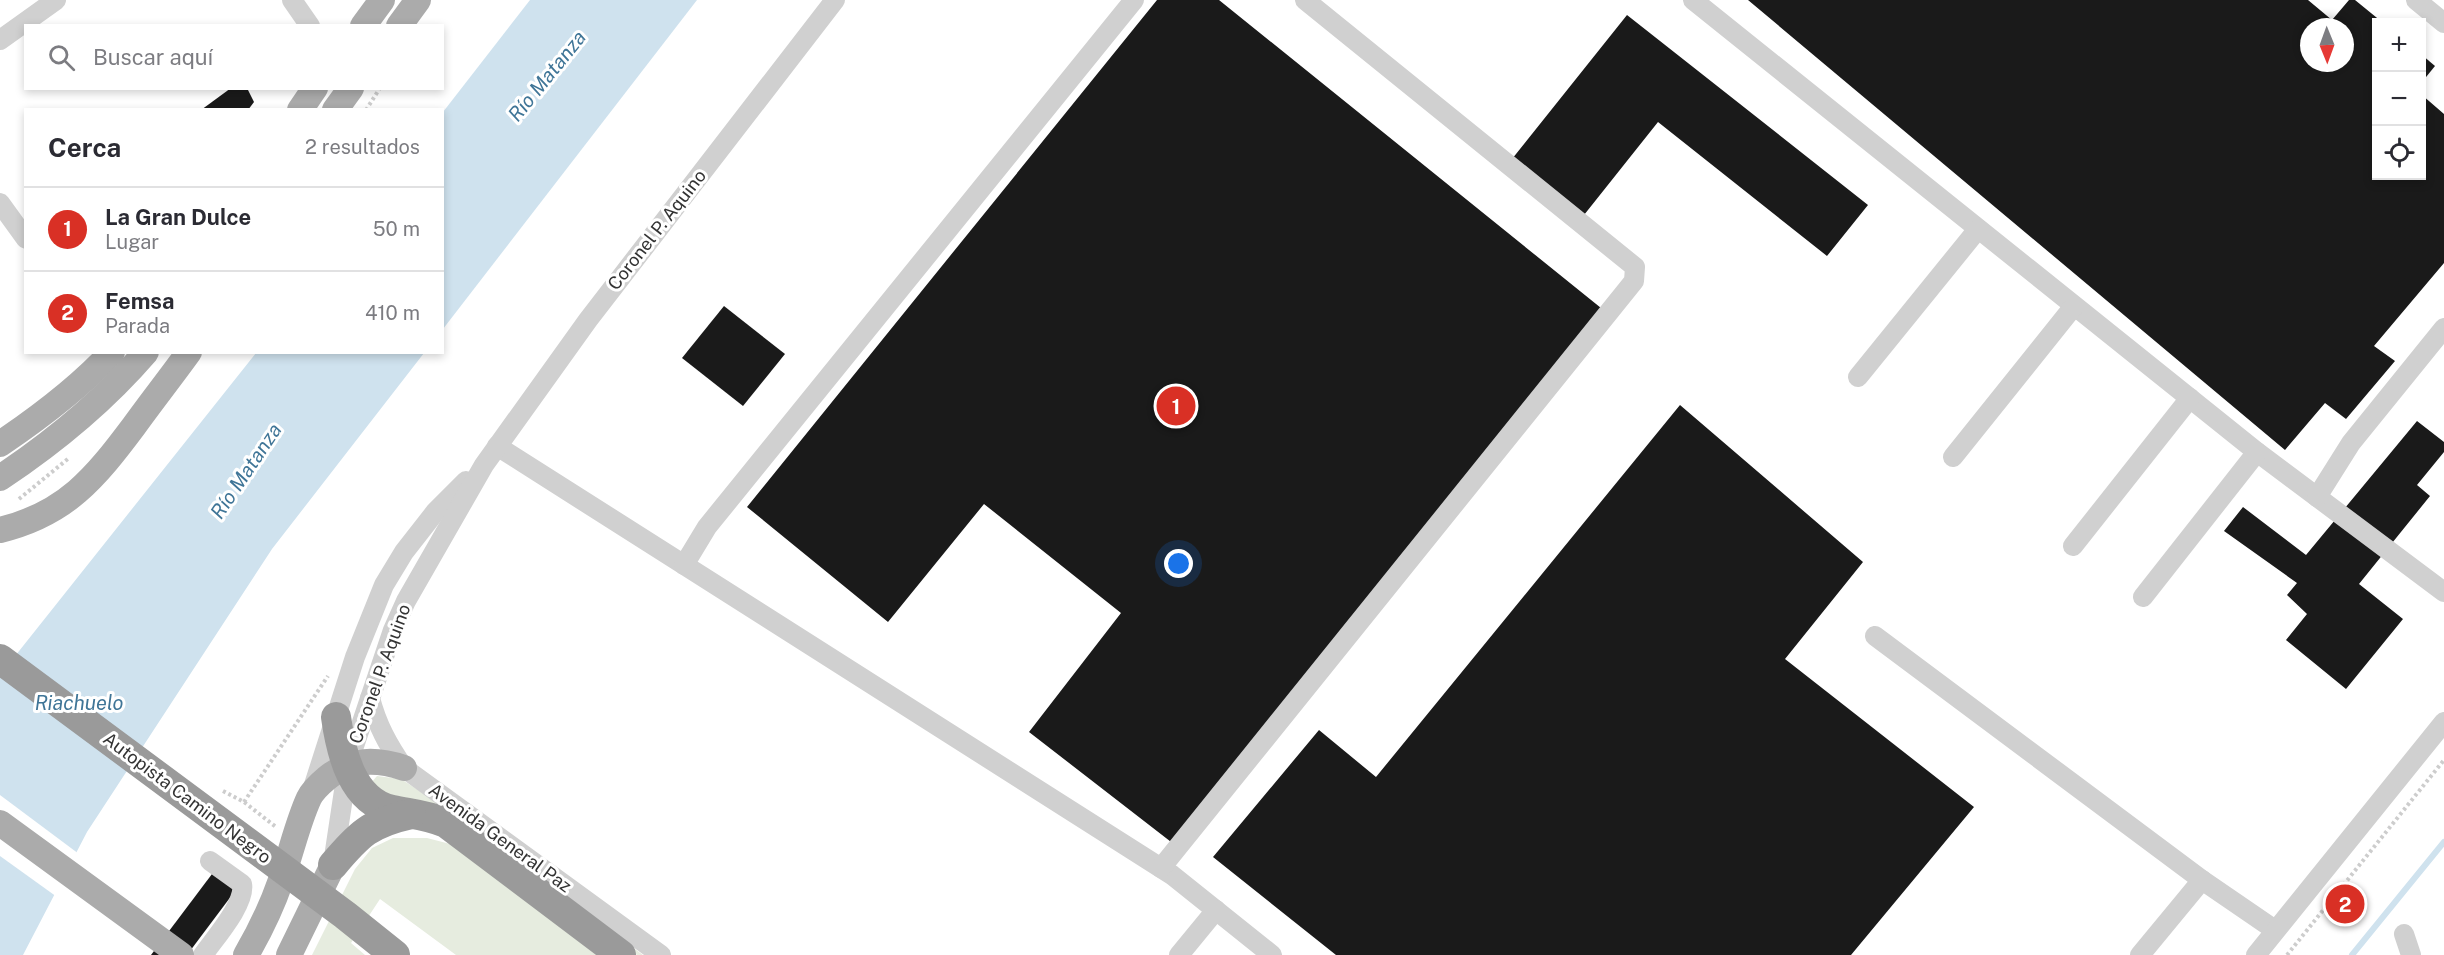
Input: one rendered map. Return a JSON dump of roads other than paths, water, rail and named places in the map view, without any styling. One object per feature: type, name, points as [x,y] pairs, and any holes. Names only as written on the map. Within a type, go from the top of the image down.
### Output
[{"type":"highway","name":"Autopista Camino Negro","points":[[0,659],[354,922]]},
{"type":"highway","points":[[336,717],[338,733],[353,780],[363,794],[376,804],[432,817],[446,823],[621,955]]},
{"type":"highway","points":[[333,866],[355,840],[373,826],[414,813]]},
{"type":"highway","points":[[354,922],[395,955]]},
{"type":"highway","points":[[354,922],[414,955]]},
{"type":"main road","points":[[364,24],[382,0]]},
{"type":"main road","points":[[400,24],[418,0]]},
{"type":"main road","points":[[301,108],[314,90]]},
{"type":"main road","points":[[337,108],[350,90]]},
{"type":"main road","points":[[340,108],[351,90]]},
{"type":"main road","points":[[0,444],[38,417],[109,354]]},
{"type":"main road","points":[[0,478],[66,432],[123,379],[144,354]]},
{"type":"main road","points":[[0,530],[43,515],[72,497],[93,478],[187,354]]},
{"type":"main road","points":[[246,955],[264,922],[281,880],[310,796],[333,773],[348,764],[376,762],[404,768]]},
{"type":"main road","points":[[0,823],[178,954]]},
{"type":"main road","points":[[289,955],[333,866]]},
{"type":"street","points":[[0,40],[56,0]]},
{"type":"street","points":[[292,0],[309,24]]},
{"type":"street","name":"Coronel P. Aquino","points":[[333,866],[348,764],[393,630],[406,601],[484,465],[588,320],[835,0]]},
{"type":"street","points":[[684,565],[707,527],[1134,0]]},
{"type":"street","points":[[1161,868],[1634,280],[1635,267],[1305,0]]},
{"type":"street","points":[[1693,0],[2257,452],[2442,587]]},
{"type":"street","points":[[2416,0],[2444,23]]},
{"type":"street","points":[[0,203],[24,236]]},
{"type":"street","points":[[1858,376],[1978,229]]},
{"type":"street","points":[[1953,457],[2074,306]]},
{"type":"street","points":[[2317,497],[2351,443],[2444,328]]},
{"type":"street","points":[[109,354],[123,379]]},
{"type":"street","points":[[2073,546],[2190,398]]},
{"type":"street","points":[[497,446],[1161,868],[1272,955]]},
{"type":"street","points":[[2143,597],[2257,452]]},
{"type":"street","name":"Coronel P. Aquino","points":[[310,796],[347,680],[384,585],[404,552],[436,511],[484,465]]},
{"type":"street","points":[[1875,636],[2202,880],[2275,930]]},
{"type":"street","name":"Avenida General Paz","points":[[370,697],[376,721],[387,743],[404,768],[661,955]]},
{"type":"street","points":[[2256,955],[2444,722]]},
{"type":"street","points":[[203,955],[244,892],[242,884],[210,861]]},
{"type":"street","points":[[2140,955],[2202,880]]},
{"type":"street","points":[[1179,955],[1216,910]]},
{"type":"street","points":[[2404,934],[2411,955]]},
{"type":"water","name":"Río Matanza","points":[[530,0],[697,0],[444,328],[444,111]]},
{"type":"water","name":"Riachuelo","points":[[255,354],[423,354],[272,549],[87,832],[23,955],[0,955],[0,675]]},
{"type":"waterway","points":[[2352,955],[2444,842]]},
{"type":"place","name":"La Gran Dulce","points":[[1176,406]]},
{"type":"place","name":"Femsa","points":[[2345,904]]}]
